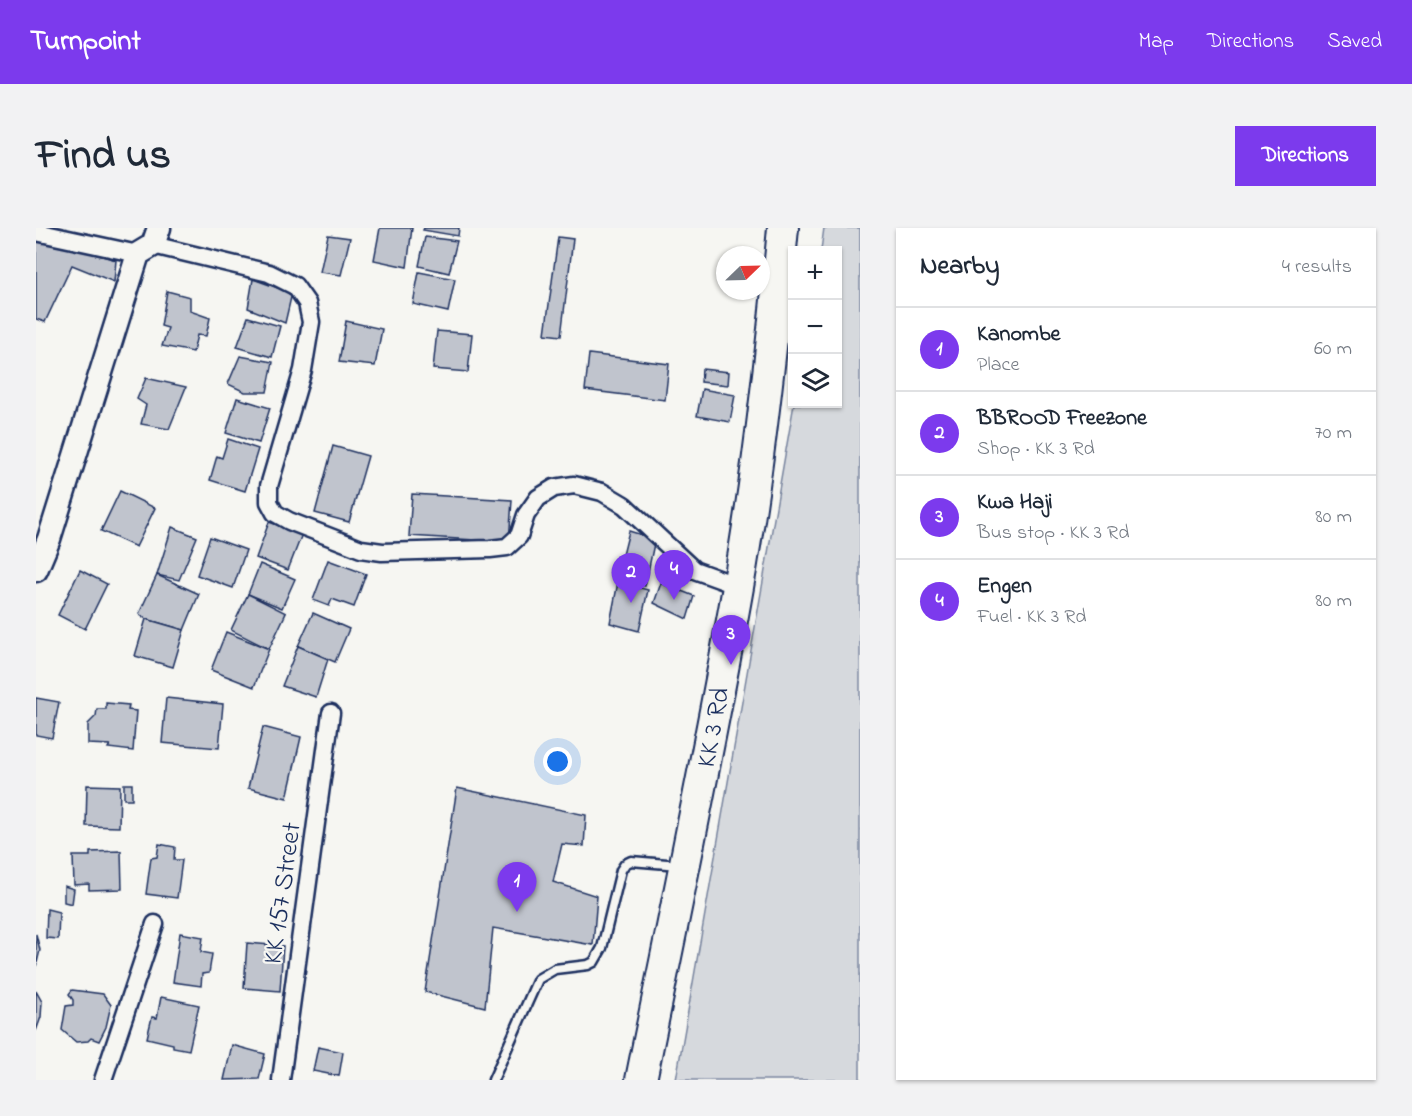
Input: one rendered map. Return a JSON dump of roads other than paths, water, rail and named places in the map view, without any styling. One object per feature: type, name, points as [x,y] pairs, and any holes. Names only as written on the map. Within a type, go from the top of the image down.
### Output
[{"type":"highway","name":"KK 3 Rd","points":[[641,1080],[738,586],[758,457],[783,228]]},
{"type":"street","points":[[36,232],[150,242],[269,273],[295,286],[307,303],[311,322],[303,370],[269,486],[269,502],[275,513],[289,521],[361,549],[382,552],[507,547],[519,536],[526,515],[538,498],[554,488],[574,485],[602,492],[624,505],[694,570],[738,586]]},
{"type":"street","points":[[36,570],[49,539],[150,242]]},
{"type":"street","name":"KK 157 Street","points":[[280,1080],[331,713]]},
{"type":"street","points":[[103,1080],[155,924]]},
{"type":"lane","points":[[493,1080],[538,979],[555,969],[588,965],[598,957],[621,870],[625,864],[631,861],[685,865]]},
{"type":"place","name":"Engen","points":[[674,600]]},
{"type":"place","name":"BBROOD Freezone","points":[[631,603]]},
{"type":"place","name":"Kwa Haji","points":[[731,665]]},
{"type":"place","name":"Kanombe","points":[[517,912]]}]
